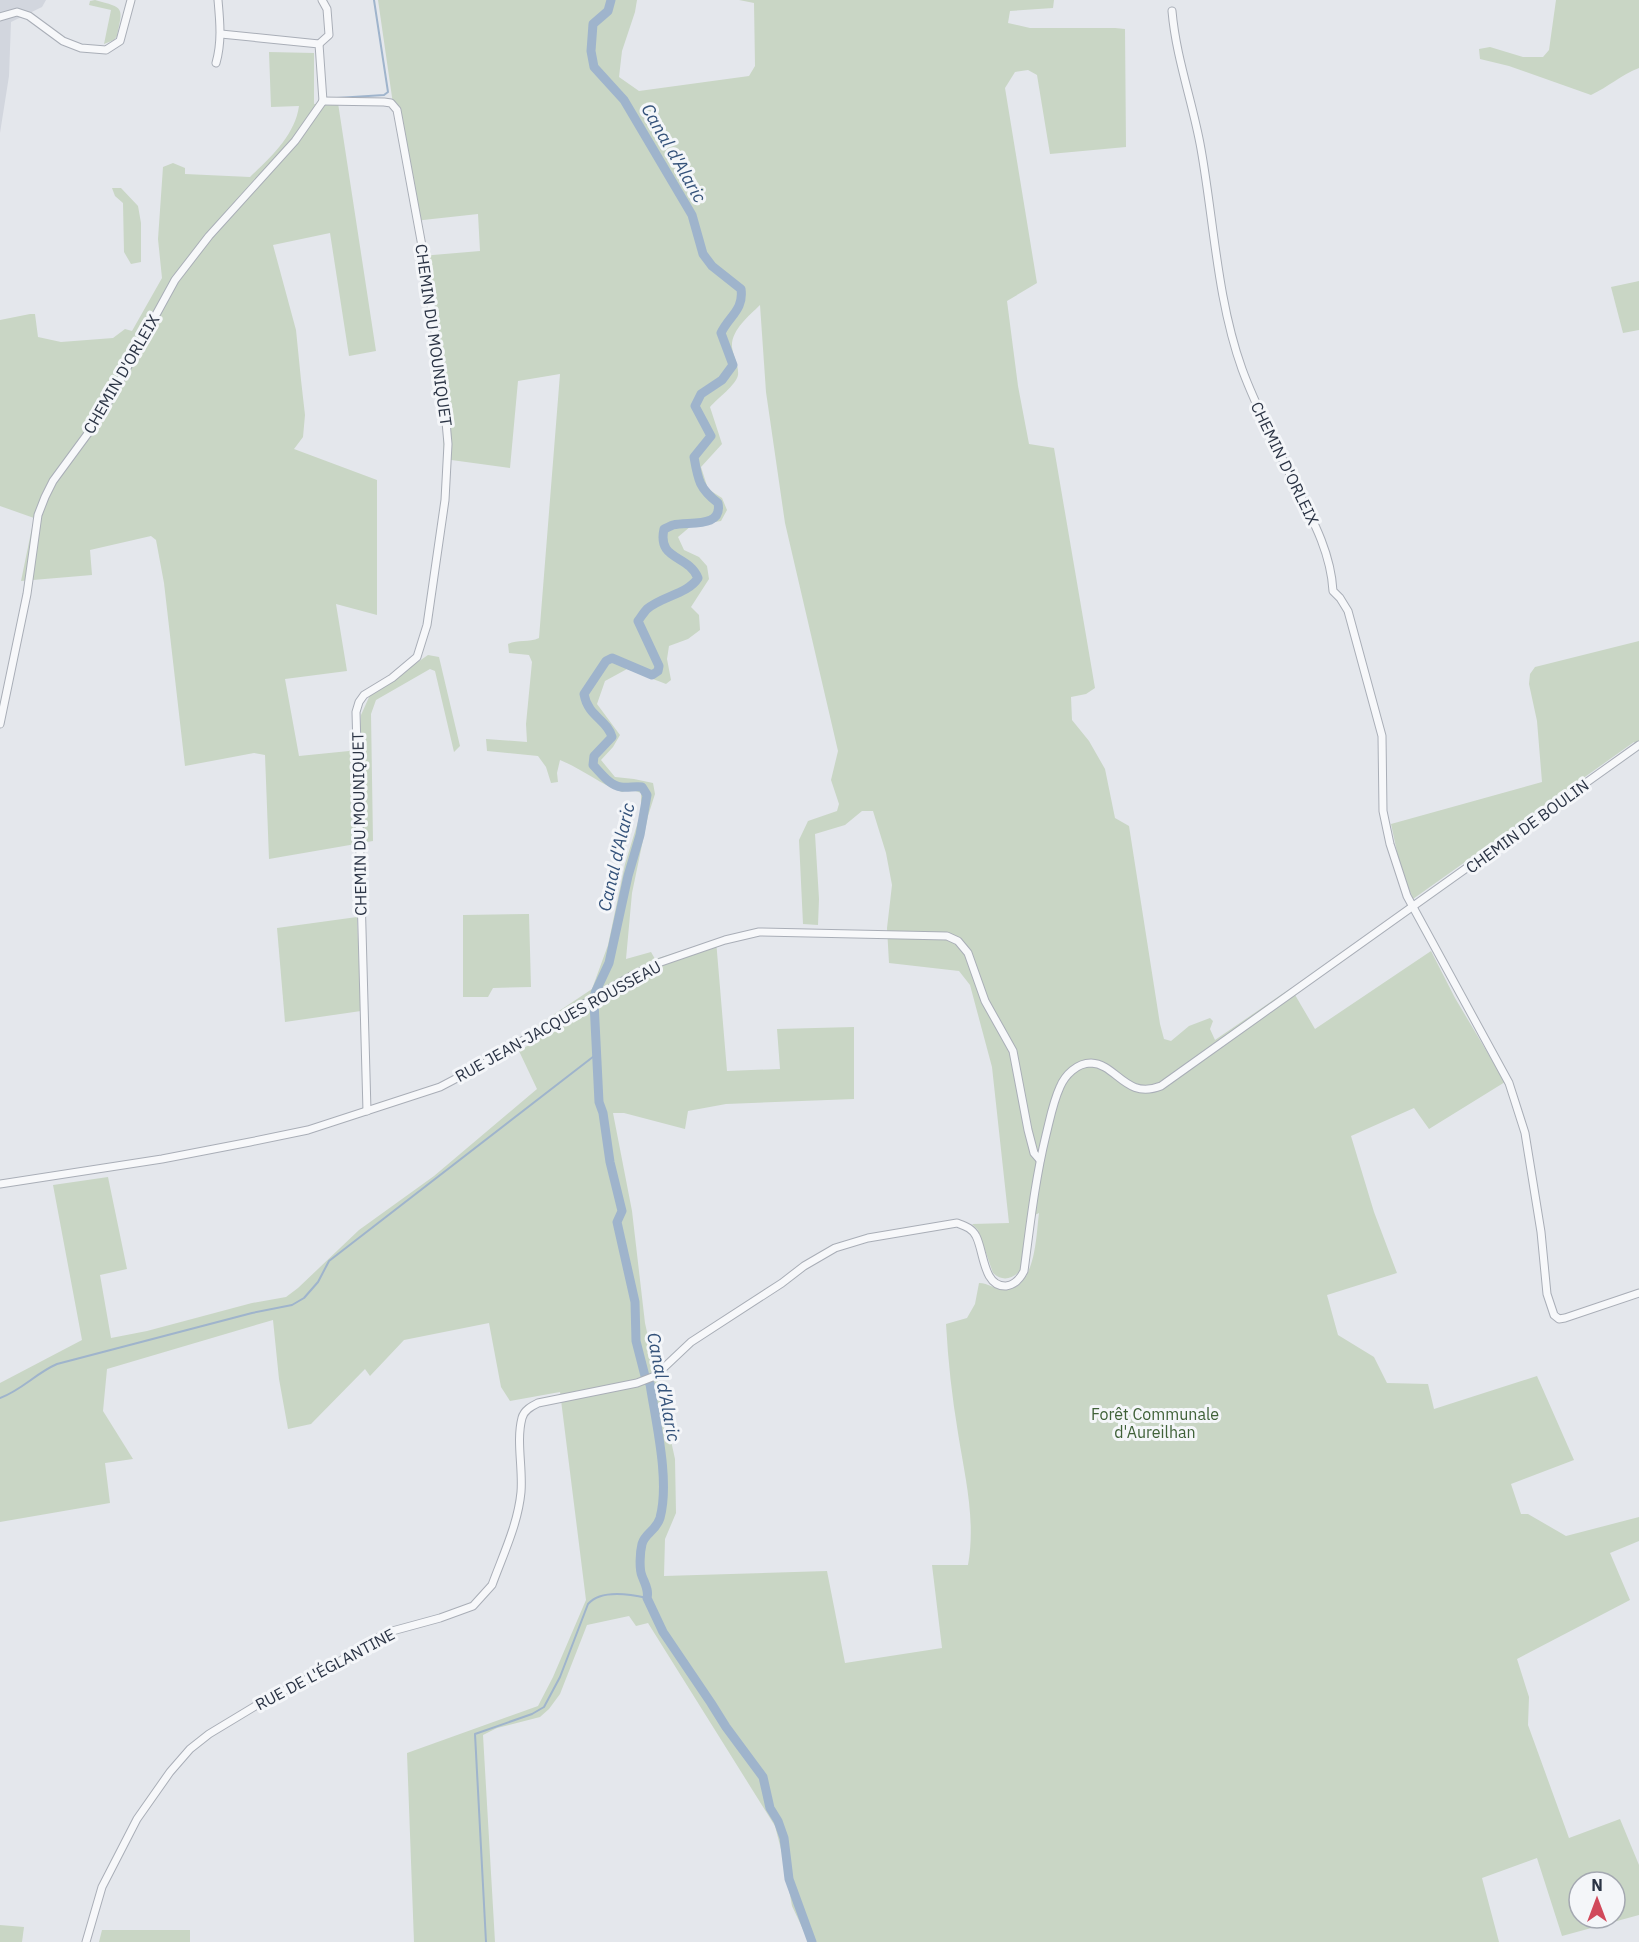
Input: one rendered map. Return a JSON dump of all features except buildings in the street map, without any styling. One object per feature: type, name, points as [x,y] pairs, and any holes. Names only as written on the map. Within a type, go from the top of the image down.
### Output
[{"type":"street","points":[[0,17],[17,12],[29,16],[63,41],[81,48],[99,50],[112,47],[120,41],[131,0]]},
{"type":"street","points":[[216,63],[221,34],[218,0]]},
{"type":"street","points":[[221,34],[319,44],[329,35],[327,9],[322,0]]},
{"type":"street","name":"CHEMIN D'ORLEIX","points":[[1172,11],[1174,33],[1201,147],[1226,310],[1234,347],[1260,412],[1322,539],[1332,572],[1333,591],[1348,611],[1382,736],[1383,811],[1390,844],[1407,896],[1509,1083],[1525,1134],[1541,1232],[1547,1293],[1554,1315],[1559,1319],[1565,1318],[1639,1293]]},
{"type":"street","points":[[319,44],[323,101]]},
{"type":"street","name":"CHEMIN D'ORLEIX","points":[[0,724],[27,594],[38,515],[53,481],[100,417],[175,280],[209,236],[295,141],[323,101]]},
{"type":"street","name":"CHEMIN DU MOUNIQUET","points":[[323,101],[384,102],[391,103],[397,110],[422,246],[442,378],[448,444],[442,525],[427,625],[417,657],[392,678],[364,695],[356,712],[367,1111]]},
{"type":"street","name":"CHEMIN DE BOULIN","points":[[655,1376],[691,1342],[782,1283],[804,1266],[835,1248],[852,1242],[957,1222],[968,1227],[975,1234],[990,1279],[999,1285],[1008,1286],[1014,1283],[1024,1272],[1040,1160],[1060,1085],[1074,1069],[1080,1064],[1097,1064],[1133,1087],[1146,1089],[1161,1086],[1639,744]]},
{"type":"street","name":"RUE JEAN-JACQUES ROUSSEAU","points":[[0,1184],[162,1159],[308,1130],[440,1087],[480,1066],[590,999],[660,962],[725,940],[759,932],[947,936],[958,942],[968,953],[985,1000],[1013,1051],[1028,1130],[1034,1153],[1040,1160]]},
{"type":"street","name":"RUE DE L'ÉGLANTINE","points":[[86,1942],[102,1887],[137,1819],[170,1772],[190,1749],[209,1734],[334,1665],[385,1633],[473,1606],[492,1585],[519,1509],[522,1415],[538,1402],[638,1383],[655,1376]]},
{"type":"shaded area","points":[[0,0],[46,0],[42,7],[11,22],[9,76],[0,133]]},
{"type":"green space","points":[[95,0],[117,7],[121,14],[117,36],[114,40],[104,44],[111,10],[89,5],[90,1]]},
{"type":"green space","name":"Forêt Communale d'Aureilhan","points":[[378,0],[637,0],[622,51],[619,77],[639,91],[749,76],[755,66],[754,3],[739,0],[1054,0],[1053,8],[1010,11],[1008,23],[1030,28],[1125,29],[1126,147],[1050,154],[1037,75],[1028,70],[1015,72],[1005,88],[1037,283],[1007,301],[1018,386],[1029,444],[1054,448],[1095,688],[1086,694],[1071,697],[1072,720],[1089,741],[1105,769],[1115,818],[1129,826],[1164,1039],[1171,1041],[1189,1026],[1210,1018],[1213,1021],[1210,1029],[1215,1040],[1291,988],[1315,1029],[1431,951],[1455,998],[1505,1082],[1429,1129],[1414,1108],[1351,1136],[1374,1212],[1397,1273],[1327,1295],[1338,1335],[1374,1357],[1387,1383],[1428,1384],[1434,1409],[1537,1376],[1574,1460],[1511,1484],[1521,1514],[1528,1514],[1566,1536],[1639,1517],[1639,1541],[1610,1553],[1630,1600],[1517,1659],[1529,1697],[1528,1725],[1569,1838],[1620,1819],[1639,1865],[1639,1915],[1627,1918],[1627,1870],[1567,1870],[1567,1930],[1584,1930],[1562,1936],[1537,1858],[1482,1878],[1499,1942],[809,1942],[792,1906],[775,1826],[648,1623],[636,1626],[629,1616],[587,1625],[560,1694],[540,1717],[497,1728],[483,1735],[495,1942],[414,1942],[407,1753],[538,1706],[586,1600],[560,1392],[510,1401],[501,1387],[489,1323],[404,1340],[370,1376],[365,1369],[311,1424],[288,1429],[279,1379],[273,1320],[107,1369],[103,1411],[133,1459],[105,1463],[110,1503],[0,1522],[0,1383],[82,1340],[53,1185],[108,1177],[127,1269],[100,1275],[111,1338],[147,1331],[252,1303],[286,1297],[359,1230],[434,1176],[537,1089],[519,1051],[540,1038],[538,1025],[592,989],[608,945],[625,864],[641,812],[641,793],[630,789],[622,792],[560,760],[557,773],[558,782],[551,783],[546,767],[538,756],[487,751],[486,739],[527,742],[526,724],[532,662],[529,655],[509,653],[508,644],[539,638],[560,374],[518,381],[510,468],[444,459],[442,401],[421,256],[480,251],[478,214],[414,221],[393,104]],"holes":[[[760,305],[766,392],[785,523],[838,751],[831,780],[839,804],[837,811],[808,821],[799,840],[803,924],[818,925],[819,899],[815,834],[845,825],[862,811],[873,811],[886,853],[892,885],[887,928],[889,963],[959,971],[970,985],[992,1067],[1009,1223],[972,1224],[978,1230],[993,1273],[1000,1278],[1014,1276],[1021,1270],[1029,1218],[1039,1213],[1033,1259],[1023,1280],[1016,1287],[1006,1290],[979,1283],[975,1304],[967,1318],[946,1324],[952,1392],[969,1499],[971,1532],[968,1565],[932,1565],[942,1648],[845,1663],[827,1571],[664,1576],[665,1539],[676,1513],[675,1459],[645,1323],[632,1211],[613,1113],[624,1113],[685,1129],[688,1111],[726,1104],[854,1099],[854,1027],[777,1029],[780,1069],[727,1071],[716,940],[655,959],[651,952],[626,959],[632,893],[648,816],[655,794],[653,783],[615,777],[601,760],[620,735],[597,704],[605,681],[627,669],[666,684],[671,680],[667,659],[669,646],[688,639],[700,630],[699,615],[691,607],[709,579],[707,566],[699,557],[684,550],[678,537],[691,526],[721,521],[727,510],[722,498],[708,489],[701,467],[722,444],[710,407],[737,379],[738,371],[732,341],[742,324]]]},
{"type":"green space","points":[[1556,0],[1639,0],[1639,68],[1591,95],[1509,66],[1480,59],[1479,49],[1490,47],[1523,57],[1543,57],[1549,50]]},
{"type":"green space","points":[[269,52],[314,53],[314,104],[338,103],[376,351],[349,356],[330,233],[273,245],[296,330],[305,415],[303,437],[294,449],[377,480],[377,615],[336,604],[347,671],[285,679],[299,756],[349,751],[359,743],[361,715],[370,695],[428,655],[439,657],[460,746],[454,752],[435,671],[430,669],[376,700],[371,714],[373,841],[269,859],[265,755],[254,753],[185,766],[164,583],[156,540],[151,536],[90,550],[92,575],[21,581],[34,518],[0,506],[0,320],[35,314],[38,337],[61,342],[113,338],[125,329],[132,331],[162,278],[158,239],[163,167],[173,163],[185,168],[185,174],[250,177],[281,145],[293,127],[299,106],[271,107]]},
{"type":"green space","points":[[112,188],[121,188],[138,206],[141,223],[141,262],[131,264],[124,252],[123,203],[115,196]]},
{"type":"green space","points":[[1639,281],[1639,330],[1623,333],[1611,287]]},
{"type":"green space","points":[[1639,641],[1639,749],[1634,742],[1413,899],[1400,866],[1391,824],[1542,782],[1537,721],[1529,684],[1530,674],[1535,667]]},
{"type":"green space","points":[[529,914],[531,987],[493,988],[488,997],[463,997],[463,915]]},
{"type":"green space","points":[[357,917],[361,1011],[285,1022],[277,928]]},
{"type":"green space","points":[[0,1925],[24,1927],[22,1942],[0,1942]]},
{"type":"green space","points":[[102,1930],[190,1930],[190,1942],[99,1942]]},
{"type":"waterway","points":[[337,98],[384,95],[388,92],[374,0]]},
{"type":"waterway","name":"Canal d'Alaric","points":[[611,0],[608,11],[593,24],[591,51],[594,67],[624,100],[692,215],[703,254],[712,266],[741,289],[738,308],[721,333],[733,365],[722,380],[701,394],[695,406],[711,436],[694,457],[697,472],[703,488],[718,503],[718,511],[710,520],[673,525],[664,529],[665,547],[693,570],[698,578],[688,588],[646,610],[638,621],[659,666],[658,671],[652,675],[612,658],[606,661],[584,694],[589,708],[610,731],[612,737],[594,756],[593,765],[613,784],[621,787],[642,787],[647,795],[640,835],[628,876],[609,963],[595,993],[594,1002],[599,1102],[622,1211],[617,1222],[635,1302],[636,1341],[645,1376],[650,1384],[663,1470],[664,1487],[660,1518],[642,1544],[640,1569],[647,1590],[647,1598],[663,1632],[726,1727],[763,1777],[770,1808],[784,1838],[789,1879],[812,1942]]},
{"type":"waterway","points":[[0,1398],[57,1364],[252,1313],[292,1305],[304,1298],[318,1282],[329,1261],[598,1053]]},
{"type":"waterway","points":[[486,1942],[475,1734],[532,1714],[544,1707],[560,1677],[588,1604],[594,1599],[608,1594],[647,1598]]}]
